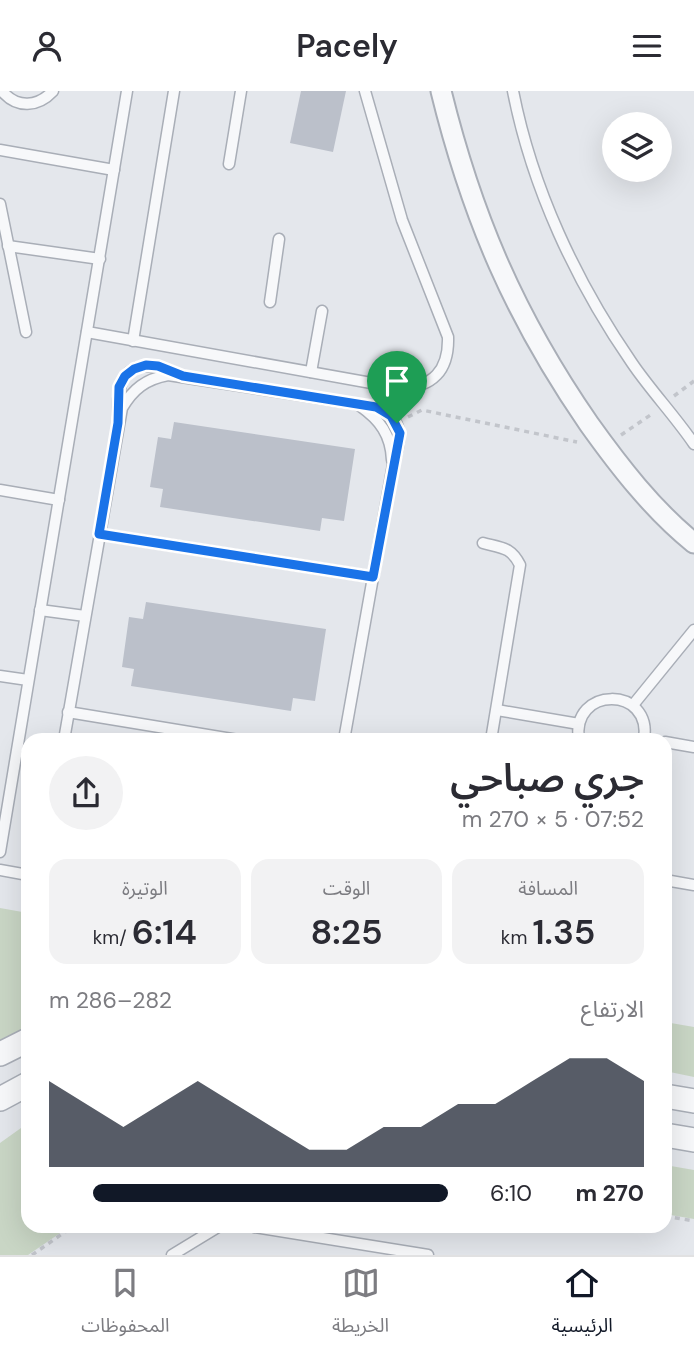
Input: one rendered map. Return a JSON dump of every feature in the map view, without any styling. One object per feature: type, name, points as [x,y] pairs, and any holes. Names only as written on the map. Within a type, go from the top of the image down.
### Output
[{"type":"street","points":[[441,91],[460,162],[505,282],[534,339],[604,445],[644,494],[694,543]]},
{"type":"street","points":[[0,1054],[21,1044]]},
{"type":"street","points":[[0,1099],[21,1088]]},
{"type":"street","points":[[672,1097],[694,1101]]},
{"type":"street","points":[[672,1136],[694,1140]]},
{"type":"lane","points":[[2,91],[16,103],[31,105],[45,100],[53,91]]},
{"type":"lane","points":[[0,852],[127,91]]},
{"type":"lane","points":[[133,341],[174,91]]},
{"type":"lane","points":[[229,164],[241,91]]},
{"type":"lane","points":[[87,332],[399,387],[413,388],[437,375],[445,364],[449,351],[448,337],[402,220],[365,91]]},
{"type":"lane","points":[[513,91],[523,134],[540,183],[558,232],[579,277],[603,321],[694,444]]},
{"type":"lane","points":[[0,150],[114,170]]},
{"type":"lane","points":[[0,204],[26,333]]},
{"type":"lane","points":[[270,302],[279,239]]},
{"type":"lane","points":[[8,246],[100,259]]},
{"type":"lane","points":[[311,372],[322,311]]},
{"type":"lane","points":[[118,423],[119,387],[125,376],[134,369],[146,365],[158,366],[183,376]]},
{"type":"lane","points":[[65,733],[122,408],[129,395],[140,385],[153,378],[168,375],[384,410],[397,423],[399,444],[345,733]]},
{"type":"lane","points":[[360,406],[376,417],[384,429],[393,465]]},
{"type":"lane","points":[[0,490],[59,500]]},
{"type":"lane","points":[[99,534],[373,577]]},
{"type":"lane","points":[[483,543],[505,548],[514,554],[520,565],[492,733]]},
{"type":"lane","points":[[40,610],[85,616]]},
{"type":"lane","points":[[633,705],[694,630]]},
{"type":"lane","points":[[0,676],[29,680]]},
{"type":"lane","points":[[579,733],[584,712],[594,702],[607,698],[621,699],[633,705],[641,715],[646,733]]},
{"type":"lane","points":[[497,710],[579,724]]},
{"type":"lane","points":[[68,712],[196,733]]},
{"type":"lane","points":[[672,743],[694,747]]},
{"type":"lane","points":[[0,870],[21,874]]},
{"type":"lane","points":[[672,881],[694,885]]},
{"type":"lane","points":[[172,1255],[208,1233]]},
{"type":"lane","points":[[291,1233],[428,1255]]},
{"type":"path","points":[[397,423],[422,410],[604,445],[694,381]]},
{"type":"path","points":[[672,1217],[694,1221]]},
{"type":"path","points":[[32,1255],[63,1233]]},
{"type":"green space","points":[[0,908],[21,912],[21,1034],[0,1044]]},
{"type":"green space","points":[[672,1023],[694,1027],[694,1077],[672,1072]]},
{"type":"green space","points":[[21,1128],[21,1233],[60,1233],[28,1255],[0,1255],[0,1143]]},
{"type":"green space","points":[[672,1166],[694,1170],[694,1219],[672,1215]]},
{"type":"building","points":[[301,91],[346,91],[333,152],[290,143]]},
{"type":"building","points":[[174,422],[355,449],[344,521],[322,518],[320,531],[160,507],[163,489],[150,487],[158,437],[171,439]]},
{"type":"building","points":[[146,602],[326,629],[315,701],[293,698],[291,711],[131,686],[134,669],[122,667],[129,617],[143,619]]},
{"type":"route","points":[[146,365],[158,366],[183,376],[376,407],[384,410],[397,423],[399,444],[373,577],[99,534],[118,423],[119,387],[125,376],[134,369],[146,365]]}]
